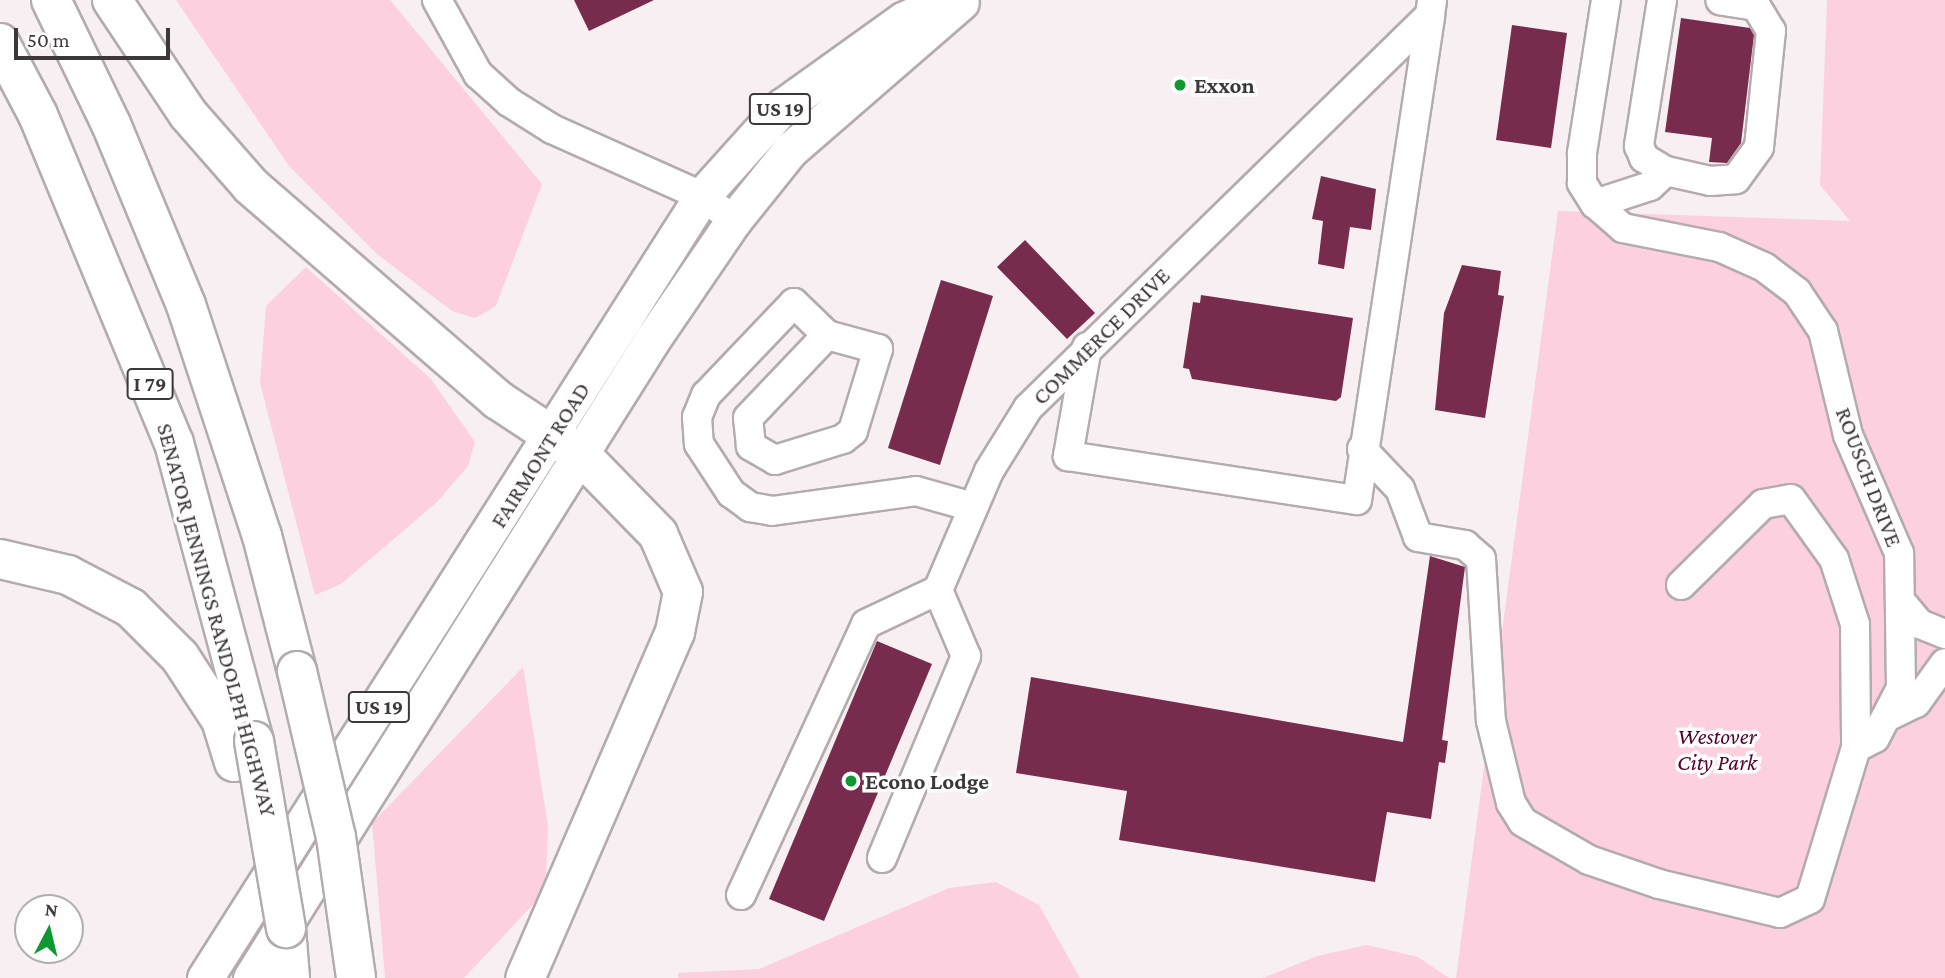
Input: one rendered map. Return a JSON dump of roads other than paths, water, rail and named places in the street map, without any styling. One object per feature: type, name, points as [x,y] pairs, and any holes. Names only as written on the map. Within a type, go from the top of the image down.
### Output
[{"type":"highway","name":"I 79","points":[[51,0],[111,124],[186,305],[262,536],[336,837],[356,978]]},
{"type":"highway","points":[[112,0],[188,114],[309,242],[498,400],[566,445],[658,534],[683,592],[675,632],[525,978]]},
{"type":"highway","name":"SENATOR JENNINGS RANDOLPH HIGHWAY","points":[[0,43],[38,115],[174,443],[244,751]]},
{"type":"highway","points":[[0,559],[68,575],[131,608],[180,657],[244,751],[286,928],[290,978]]},
{"type":"main road","name":"FAIRMONT ROAD","points":[[251,978],[566,445],[702,196],[783,106],[904,20],[945,0]]},
{"type":"main road","name":"FAIRMONT ROAD","points":[[205,978],[566,445],[734,220],[790,150],[963,0]]},
{"type":"street","points":[[437,0],[478,74],[509,102],[552,129],[702,196],[734,220]]},
{"type":"street","name":"ROUSCH DRIVE","points":[[1606,0],[1582,153],[1582,184],[1595,204],[1623,228],[1719,247],[1764,267],[1797,292],[1832,352],[1848,435],[1899,553],[1903,604],[1901,688],[1891,715]]},
{"type":"street","points":[[1662,0],[1639,146],[1644,158],[1666,171],[1710,181],[1736,179],[1751,164],[1759,147],[1771,31],[1757,3],[1720,0]]},
{"type":"street","points":[[1087,347],[1068,456],[1357,500],[1431,8]]},
{"type":"street","name":"COMMERCE DRIVE","points":[[938,590],[973,508],[1028,408],[1431,8]]},
{"type":"street","points":[[1595,204],[1650,186],[1666,171]]},
{"type":"street","points":[[827,335],[748,418],[746,430],[761,456],[775,460],[843,439],[853,431],[878,349],[827,335],[794,303],[706,395],[697,417],[699,444],[732,494],[750,507],[772,511],[916,491],[973,508]]},
{"type":"street","points":[[1363,449],[1401,489],[1418,537],[1465,545],[1481,559],[1496,755],[1511,803],[1541,836],[1616,870],[1780,913],[1810,899],[1856,748],[1855,624],[1834,559],[1791,499],[1763,504],[1681,585]]},
{"type":"street","points":[[741,895],[866,624],[938,590],[966,656],[882,858]]},
{"type":"street","points":[[1903,604],[1920,624],[1945,634]]},
{"type":"street","points":[[1856,748],[1875,738],[1891,715],[1916,703],[1945,663]]},
{"type":"place","name":"Exxon","points":[[1180,85]]},
{"type":"place","name":"Econo Lodge","points":[[851,781]]},
{"type":"park label","name":"Westover City Park","points":[[1717,749]]}]
